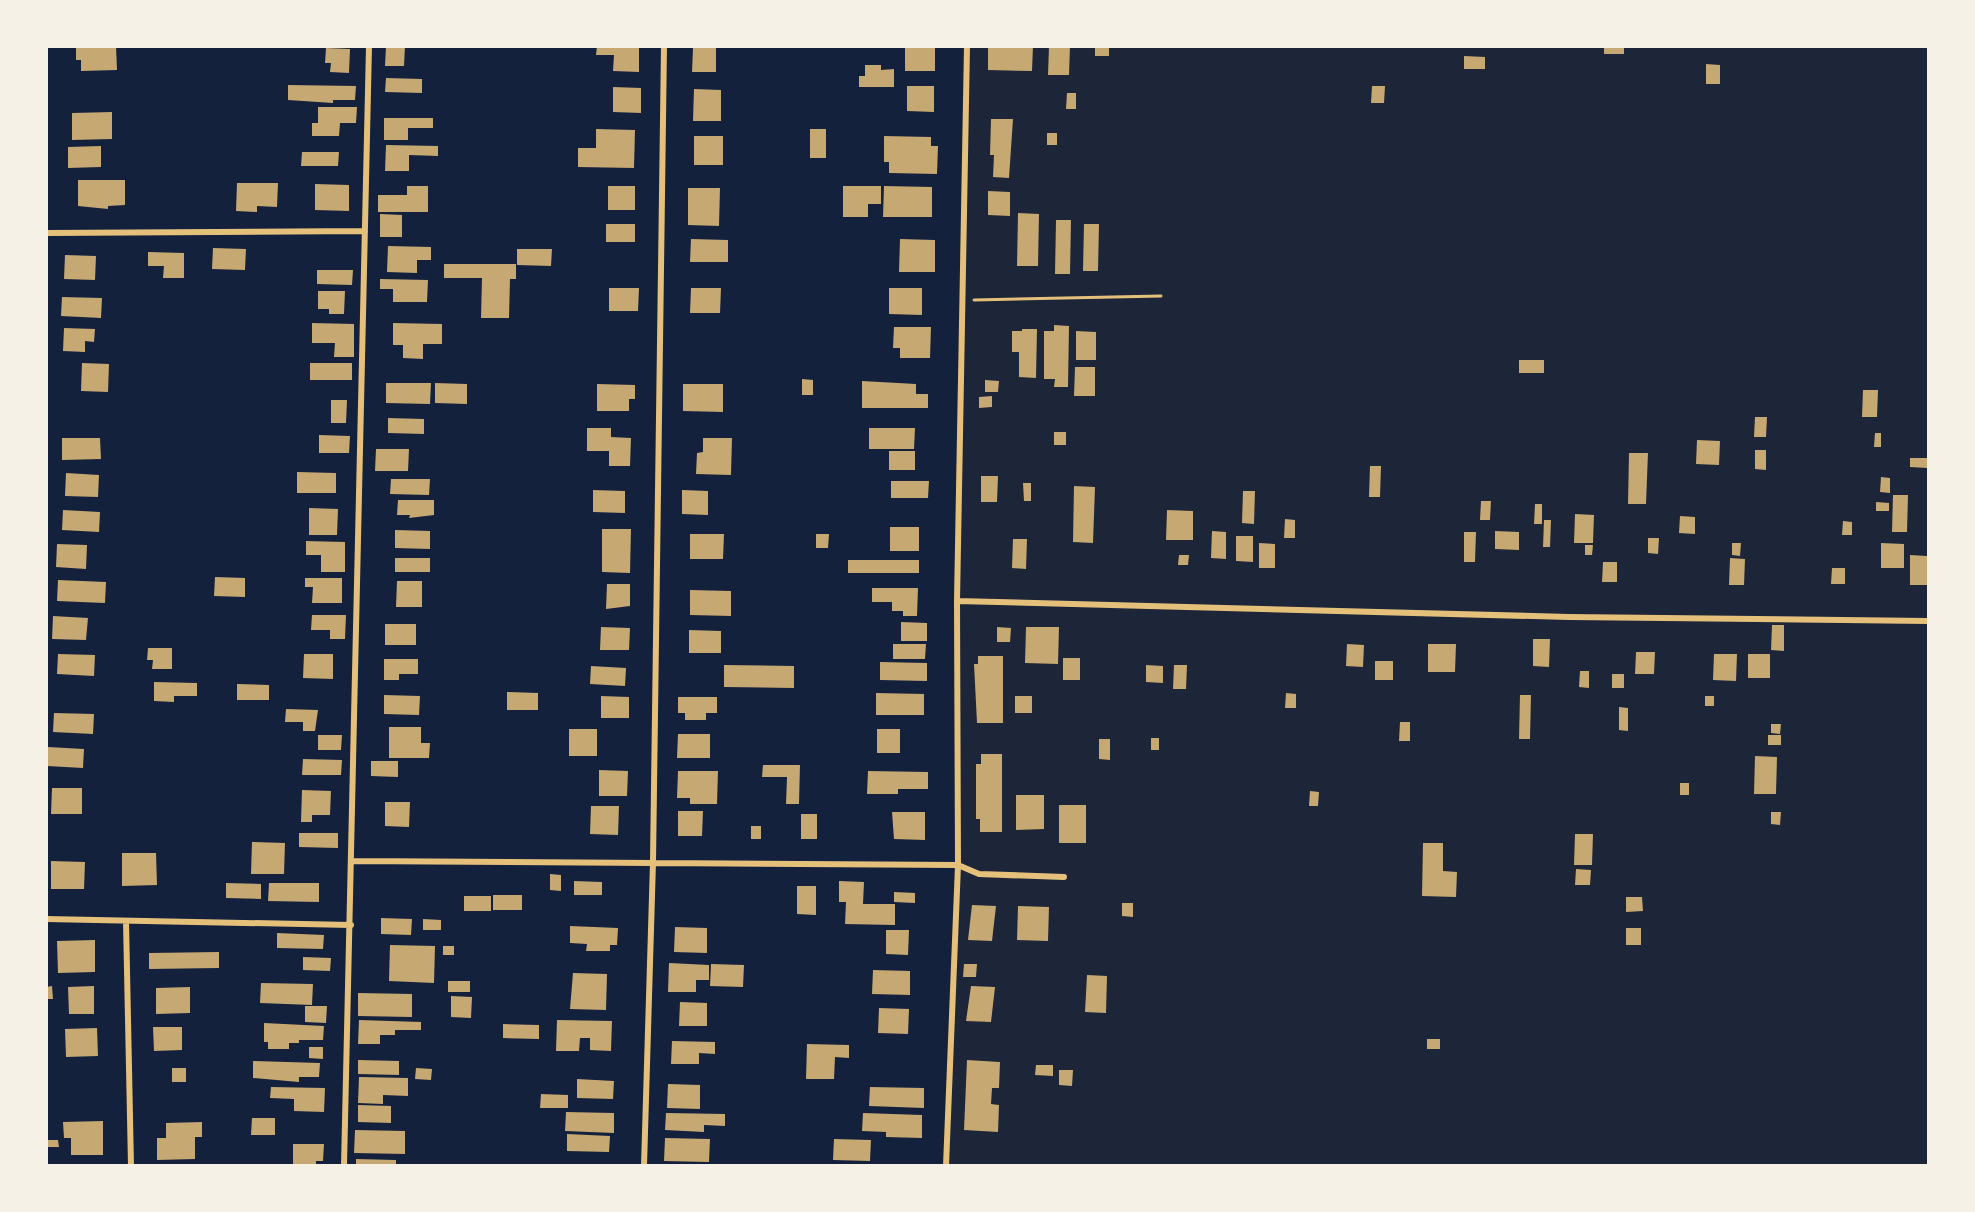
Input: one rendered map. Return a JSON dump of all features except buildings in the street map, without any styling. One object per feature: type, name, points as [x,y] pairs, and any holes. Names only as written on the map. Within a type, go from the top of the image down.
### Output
[{"type":"street","points":[[344,1166],[353,861],[369,46]]},
{"type":"street","points":[[644,1166],[653,862],[664,46]]},
{"type":"street","points":[[946,1166],[958,865],[957,601],[967,46]]},
{"type":"street","points":[[46,234],[365,231]]},
{"type":"street","points":[[957,601],[1569,617],[1929,621]]},
{"type":"street","points":[[353,861],[958,865],[979,874],[1064,877]]},
{"type":"street","points":[[46,918],[351,925]]},
{"type":"street","points":[[126,921],[130,1166]]},
{"type":"path","points":[[962,300],[1161,296]]},
{"type":"shaded area","points":[[967,47],[1928,47],[1928,1165],[946,1166],[958,865],[957,601]]}]
